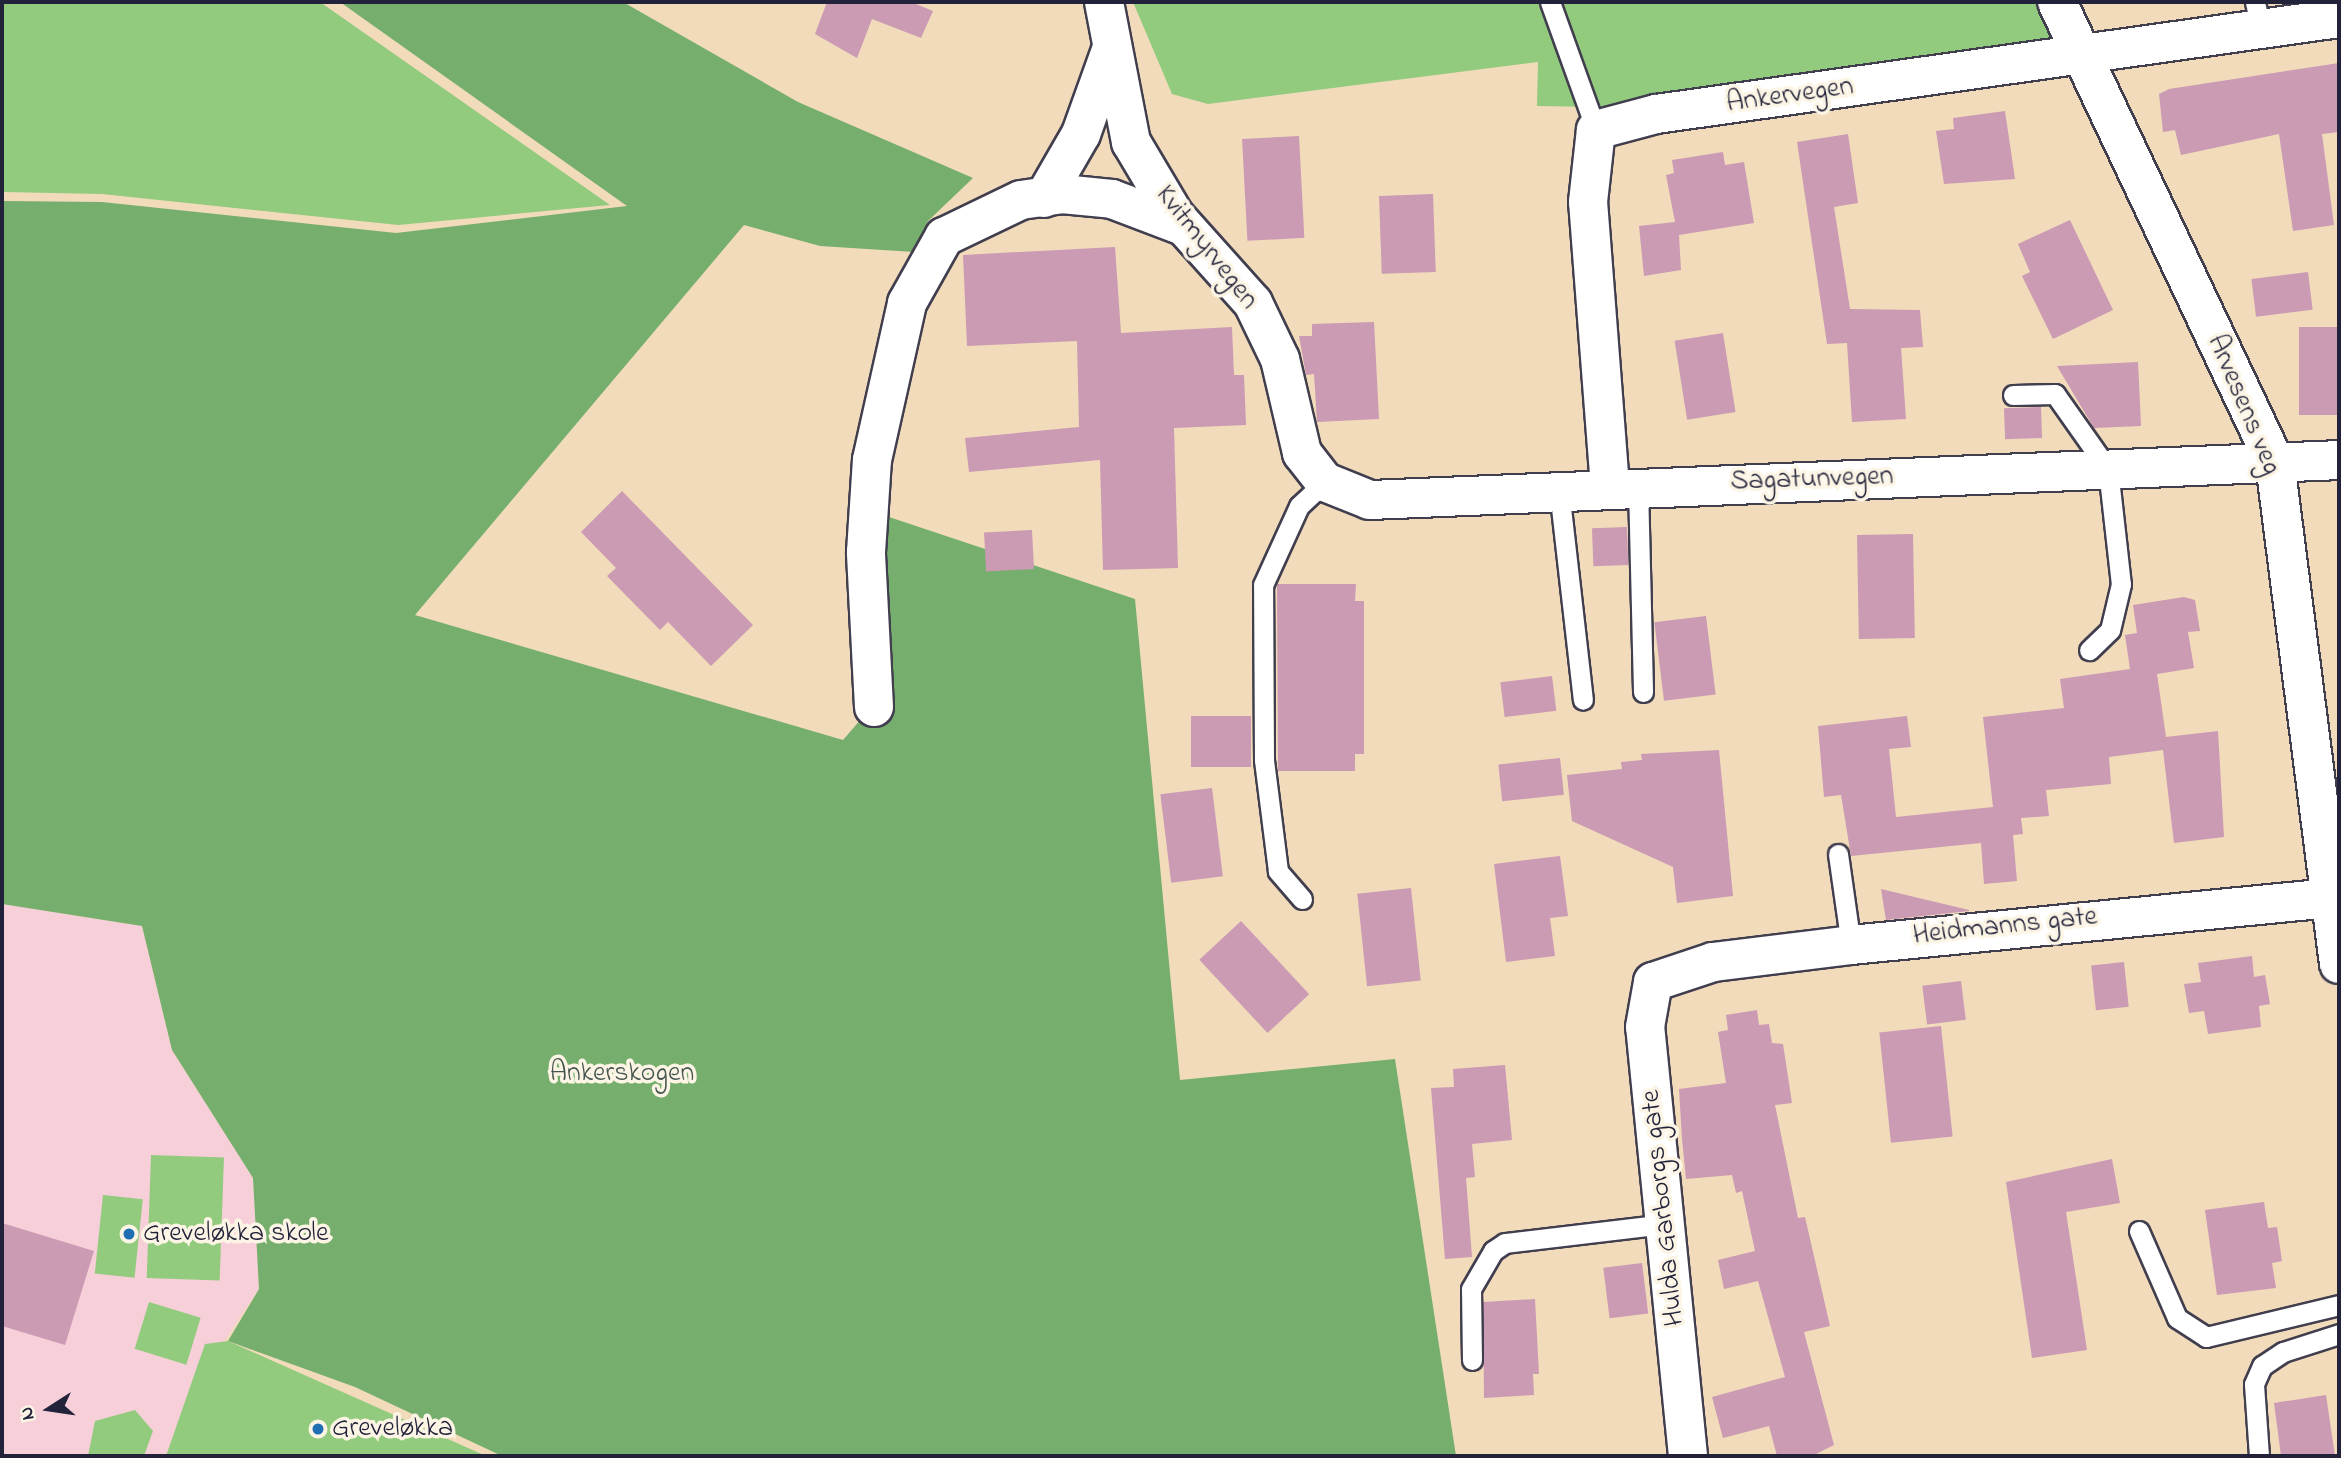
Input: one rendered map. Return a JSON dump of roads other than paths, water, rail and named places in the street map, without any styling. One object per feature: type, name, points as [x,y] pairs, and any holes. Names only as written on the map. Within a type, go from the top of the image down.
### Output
[{"type":"street","name":"Kvitmyrvegen","points":[[1104,2],[1131,142],[1183,226],[1253,303],[1280,359],[1302,453]]},
{"type":"street","name":"Arvesens veg","points":[[2057,2],[2275,463],[2335,898],[2339,964]]},
{"type":"street","name":"Ankervegen","points":[[1596,130],[1656,114],[2083,56],[2258,16],[2339,18]]},
{"type":"street","points":[[1044,198],[1081,134],[1112,48]]},
{"type":"street","points":[[1596,130],[1588,202],[1624,487]]},
{"type":"street","points":[[874,706],[866,552],[872,460],[907,303],[944,237],[1021,200],[1044,198],[1112,199],[1183,226]]},
{"type":"street","name":"Sagatunvegen","points":[[1302,453],[1325,482],[1370,500],[1624,487],[2339,460]]},
{"type":"street","name":"Heidmanns gate","points":[[1672,971],[1851,945],[2335,898]]},
{"type":"street","name":"Hulda Garborgs gate","points":[[1672,971],[1653,982],[1645,1027],[1688,1456]]},
{"type":"lane","points":[[1550,2],[1596,130]]},
{"type":"lane","points":[[2013,395],[2054,394],[2108,469],[2121,584],[2110,630],[2089,650]]},
{"type":"lane","points":[[1302,899],[1278,871],[1264,760],[1263,585],[1299,506],[1325,482]]},
{"type":"lane","points":[[1624,487],[1643,692]]},
{"type":"lane","points":[[1559,490],[1583,700]]},
{"type":"lane","points":[[1838,855],[1851,945]]},
{"type":"lane","points":[[1472,1360],[1471,1289],[1493,1251],[1505,1243],[1665,1224]]},
{"type":"lane","points":[[2140,1231],[2177,1318],[2206,1337],[2339,1305]]},
{"type":"lane","points":[[2259,1456],[2254,1384],[2262,1366],[2283,1352],[2339,1334]]},
{"type":"place","name":"Greveløkka skole","points":[[129,1234]]},
{"type":"place","name":"Greveløkka","points":[[318,1429]]},
{"type":"park label","name":"Ankerskogen","points":[[622,1074]]}]
